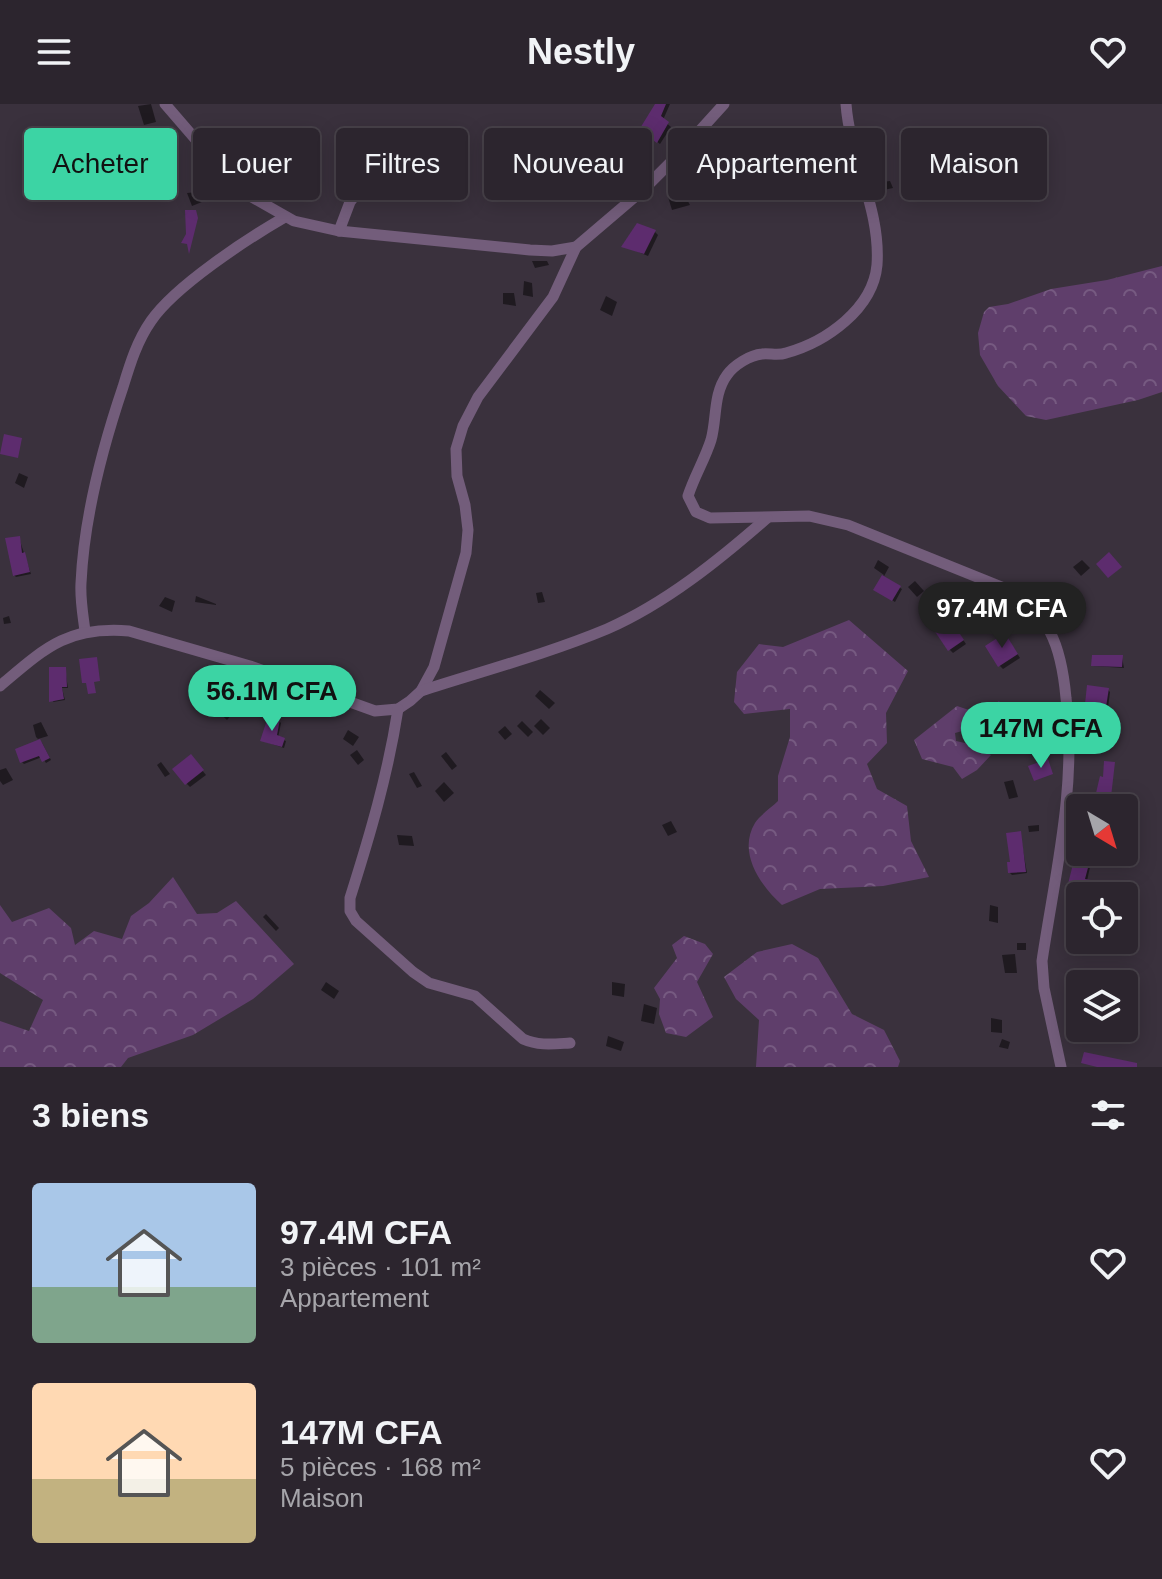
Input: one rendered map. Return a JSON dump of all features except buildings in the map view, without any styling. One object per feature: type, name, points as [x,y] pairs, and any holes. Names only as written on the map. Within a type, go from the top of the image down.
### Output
[{"type":"street","points":[[165,104],[243,190],[285,217],[339,231],[530,250],[552,251],[576,247]]},
{"type":"street","points":[[421,691],[434,667],[466,553],[468,530],[457,476],[456,449],[463,426],[498,368],[553,297],[576,247],[655,178],[724,104]]},
{"type":"street","points":[[846,104],[847,123],[876,233],[877,267],[867,297],[840,326],[810,345],[783,355],[761,354],[744,360],[727,375],[718,394],[711,441],[688,496],[696,512],[710,518],[809,516],[848,525],[1019,594],[1051,634],[1063,672],[1070,763],[1042,961],[1044,988],[1061,1067]]},
{"type":"street","points":[[339,231],[352,200]]},
{"type":"street","points":[[85,631],[81,585],[92,507],[114,412],[139,341],[152,319],[171,298],[256,234],[285,217]]},
{"type":"street","points":[[0,686],[47,649],[85,631],[129,631],[250,666],[375,711],[398,709],[421,691],[608,628],[645,609],[703,570],[767,518]]},
{"type":"street","points":[[398,709],[379,804],[350,898],[350,911],[381,945],[429,983],[475,996],[523,1039],[532,1043],[570,1043]]},
{"type":"green space","points":[[1162,266],[1162,392],[1046,420],[1026,416],[998,386],[980,355],[978,333],[984,312],[989,307],[1008,304],[1051,289],[1107,280]]},
{"type":"green space","points":[[849,620],[908,671],[886,713],[887,743],[867,764],[877,789],[907,806],[911,841],[929,877],[883,886],[820,889],[782,905],[759,879],[749,846],[755,823],[778,801],[778,776],[790,737],[790,709],[744,714],[734,702],[737,672],[759,644],[783,647]]},
{"type":"green space","points":[[957,706],[975,712],[973,728],[955,733],[956,741],[974,745],[991,755],[977,770],[962,779],[953,767],[922,759],[914,740]]},
{"type":"green space","points":[[173,877],[197,914],[217,913],[236,901],[294,964],[253,999],[193,1035],[128,1058],[121,1067],[0,1067],[0,1021],[29,1031],[43,1000],[0,973],[0,905],[12,922],[49,908],[71,928],[75,945],[94,931],[122,939],[131,916],[149,903]]},
{"type":"green space","points":[[684,936],[705,944],[713,954],[697,982],[713,1017],[686,1037],[666,1033],[659,1014],[660,999],[654,988],[677,958],[672,945]]},
{"type":"green space","points":[[792,944],[818,958],[852,1014],[884,1030],[900,1061],[898,1067],[756,1067],[759,1020],[736,999],[724,977],[757,952]]}]
